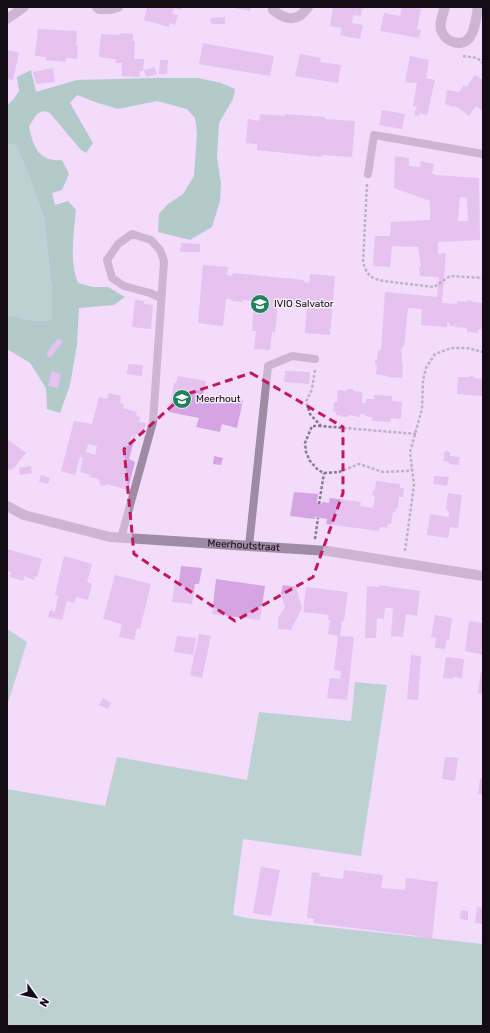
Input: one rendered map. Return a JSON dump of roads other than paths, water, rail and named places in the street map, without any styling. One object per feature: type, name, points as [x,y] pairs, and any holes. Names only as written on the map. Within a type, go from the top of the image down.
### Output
[{"type":"street","points":[[7,19],[24,7]]},
{"type":"street","points":[[97,7],[99,9],[111,9],[118,7]]},
{"type":"street","points":[[273,7],[273,10],[282,17],[291,18],[297,18],[304,13],[308,7]]},
{"type":"street","points":[[445,7],[441,23],[441,31],[448,41],[458,44],[468,39],[472,34],[478,7]]},
{"type":"street","name":"Meerhoutstraat","points":[[7,506],[24,515],[110,537],[328,552],[483,576]]},
{"type":"lane","points":[[368,174],[374,135],[483,154]]},
{"type":"lane","points":[[121,538],[153,422],[164,261],[160,250],[151,240],[132,234],[118,244],[107,260],[112,278],[124,286],[150,293],[161,298]]},
{"type":"lane","points":[[249,546],[268,366],[292,356],[315,359]]},
{"type":"place","name":"IVIO Salvator","points":[[260,304]]},
{"type":"place","name":"Meerhout","points":[[182,399]]}]
